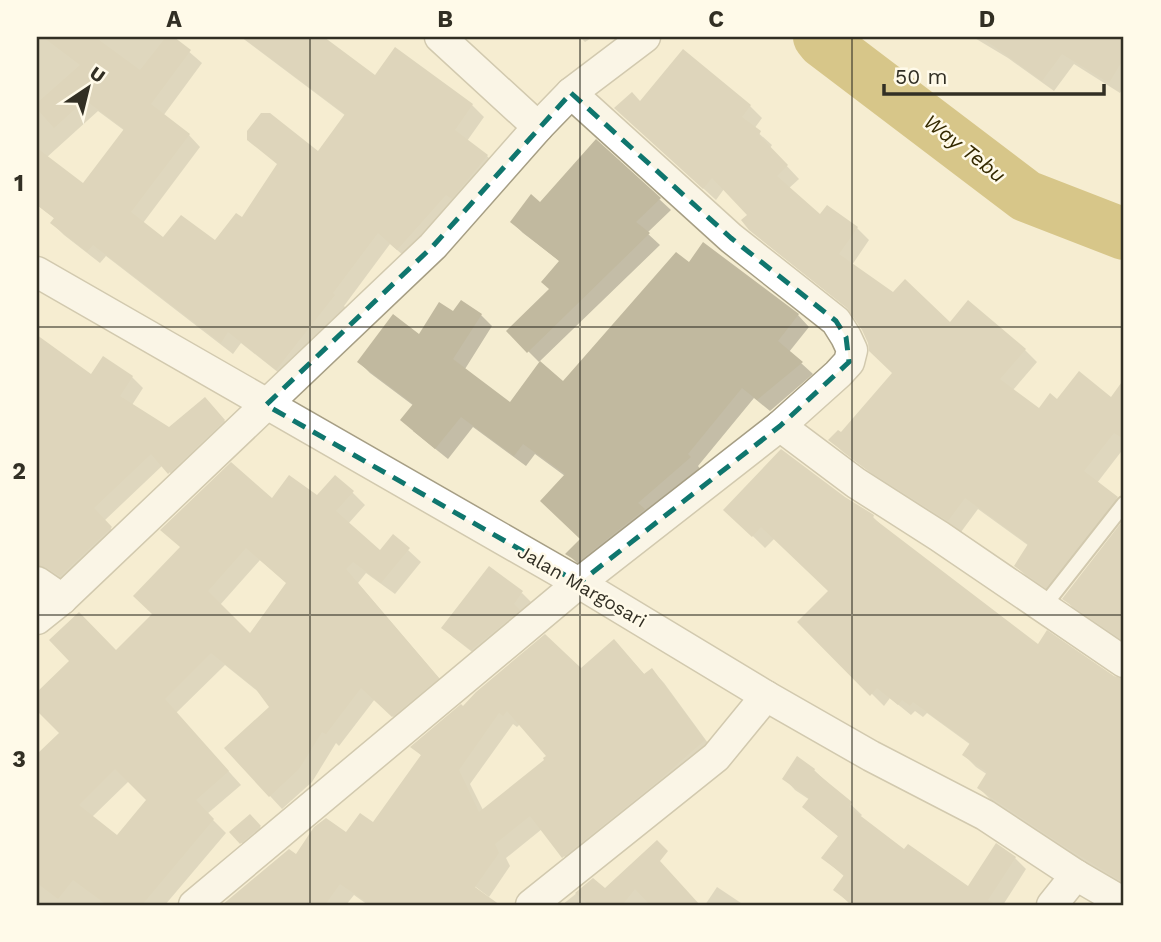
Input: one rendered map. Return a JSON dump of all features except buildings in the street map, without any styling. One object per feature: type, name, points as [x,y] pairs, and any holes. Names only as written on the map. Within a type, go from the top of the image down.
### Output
[{"type":"street","points":[[440,37],[538,127]]},
{"type":"street","points":[[37,619],[62,599],[433,246],[571,93],[645,37]]},
{"type":"street","points":[[194,905],[579,583],[780,426],[849,362],[852,350],[836,321],[732,237],[571,93]]},
{"type":"street","name":"Jalan Margosari","points":[[37,272],[579,583],[766,696],[871,756],[985,815],[1124,903]]},
{"type":"street","points":[[780,426],[856,483],[1124,662]]},
{"type":"street","points":[[37,582],[62,599]]},
{"type":"street","points":[[531,905],[716,757],[766,696]]},
{"type":"street","points":[[1052,905],[1076,875]]},
{"type":"lane","points":[[1043,607],[1124,505]]},
{"type":"highlighted area","points":[[571,93],[731,238],[836,321],[846,337],[849,362],[780,426],[579,583],[266,405],[433,246]]},
{"type":"waterway","name":"Way Tebu","points":[[819,37],[1026,196],[1124,234]]}]
